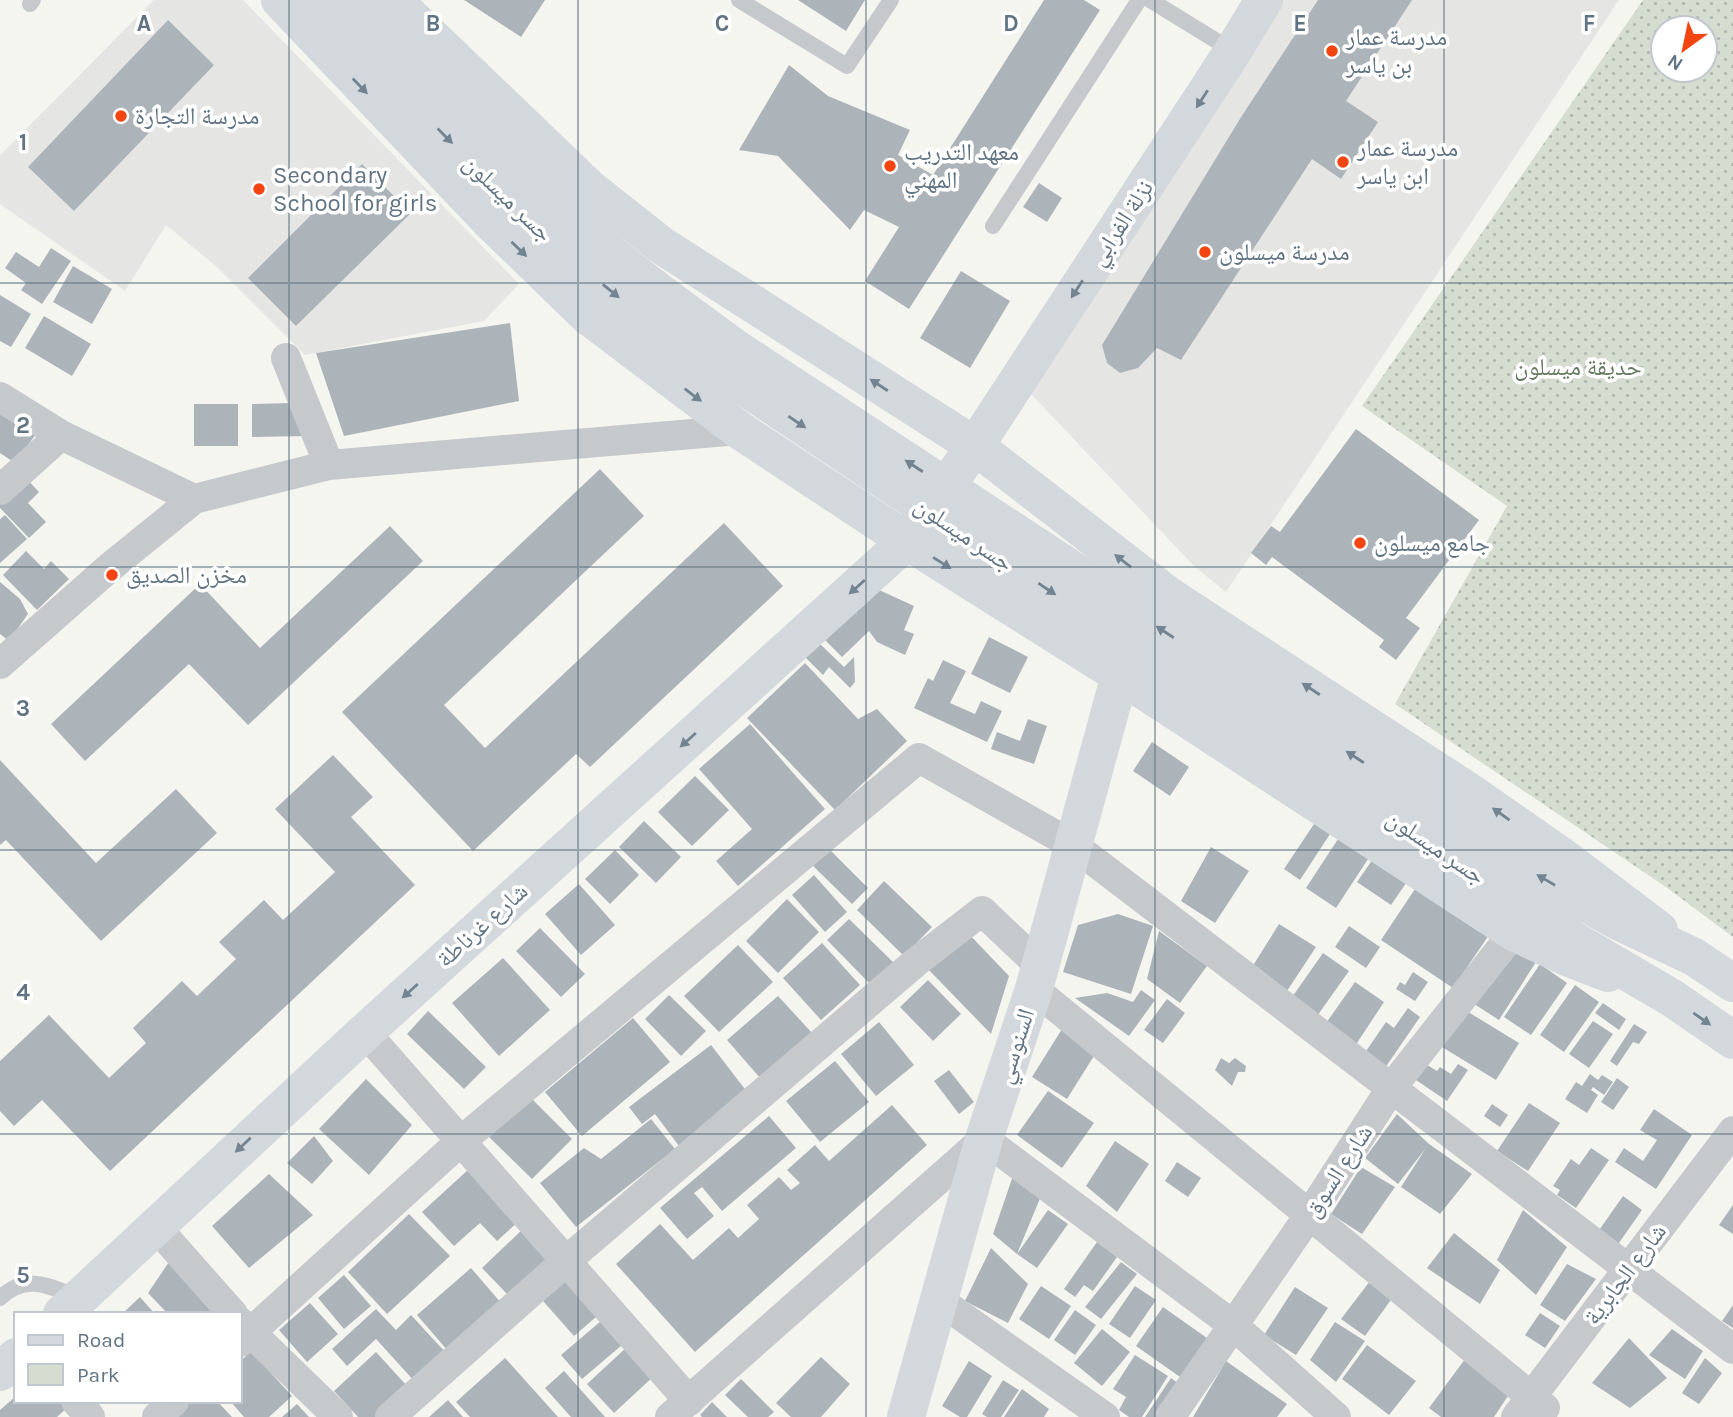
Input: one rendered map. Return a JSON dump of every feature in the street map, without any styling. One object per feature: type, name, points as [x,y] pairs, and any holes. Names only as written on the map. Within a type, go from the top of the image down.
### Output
[{"type":"main road","points":[[280,0],[488,219],[587,314],[739,430],[1514,932],[1569,958],[1672,998],[1733,1040]]},
{"type":"main road","name":"جسر ميسلون","points":[[311,0],[520,211],[567,256],[633,310],[738,383],[1558,929],[1672,998]]},
{"type":"main road","name":"جسر ميسلون","points":[[357,0],[528,179],[583,230],[648,284],[738,350],[1527,869],[1614,919],[1694,957]]},
{"type":"main road","points":[[393,0],[590,190],[651,237],[975,446],[1169,596],[1474,795],[1733,983]]},
{"type":"main road","name":"نزلة الفرابي","points":[[907,541],[975,446],[1264,0]]},
{"type":"main road","name":"شارع غرناطة","points":[[71,1306],[365,1032],[907,541]]},
{"type":"main road","name":"السنوسي","points":[[913,1413],[984,1139],[1037,978],[1120,675]]},
{"type":"main road","points":[[0,1372],[14,1359]]},
{"type":"street","points":[[286,359],[328,465]]},
{"type":"street","points":[[0,397],[61,435],[194,499]]},
{"type":"street","points":[[0,664],[109,568],[194,499],[328,465],[739,430]]},
{"type":"street","points":[[0,490],[61,435]]},
{"type":"street","points":[[242,1327],[919,758],[1073,845],[1733,1349]]},
{"type":"street","points":[[390,1417],[566,1261],[916,962],[982,911],[1037,978],[1541,1412],[1733,1161]]},
{"type":"street","name":"شارع السوق","points":[[1170,1417],[1310,1214],[1392,1087],[1514,932]]},
{"type":"street","points":[[365,1032],[566,1261],[680,1409],[984,1139],[1233,1325],[1336,1417]]},
{"type":"street","name":"شارع الجابرية","points":[[1516,1417],[1733,1131]]},
{"type":"street","points":[[156,1227],[228,1312]]},
{"type":"street","points":[[940,1301],[1105,1417]]},
{"type":"street","points":[[242,1329],[338,1417]]},
{"type":"street","points":[[78,1403],[90,1417]]},
{"type":"street","points":[[156,1417],[172,1403]]},
{"type":"lane","points":[[739,0],[847,66],[891,0]]},
{"type":"lane","points":[[993,226],[1139,0]]},
{"type":"lane","points":[[1150,0],[1233,51]]},
{"type":"lane","points":[[0,1298],[21,1285],[41,1282],[71,1306]]},
{"type":"shaded area","points":[[154,0],[243,0],[519,284],[484,321],[305,355],[217,267],[166,225],[125,291],[0,204],[0,155]]},
{"type":"shaded area","name":"مدرسة عمار ابن ياسر","points":[[1280,0],[1619,0],[1226,592],[1195,567],[1028,391]]},
{"type":"green space","name":"حديقة ميسلون","points":[[1643,0],[1733,0],[1733,937],[1666,887],[1395,704],[1507,506],[1362,406]]},
{"type":"building","points":[[464,0],[545,0],[521,37]]},
{"type":"building","points":[[798,0],[865,0],[846,31]]},
{"type":"building","points":[[1044,0],[1084,0],[1100,10],[909,309],[865,281],[899,227],[864,210],[850,230],[778,156],[739,150],[789,65],[828,96],[910,130],[898,155],[933,175]]},
{"type":"building","points":[[1318,0],[1412,0],[1346,101],[1378,122],[1341,179],[1312,159],[1181,360],[1157,348],[1138,368],[1120,373],[1107,363],[1102,345],[1243,114]]},
{"type":"building","name":"مدرسة التجارة","points":[[168,20],[214,65],[74,211],[28,167]]},
{"type":"building","points":[[362,164],[411,213],[296,326],[248,278]]},
{"type":"building","points":[[1039,183],[1062,198],[1047,222],[1023,207]]},
{"type":"building","points":[[51,248],[71,261],[42,304],[21,290],[26,283],[5,268],[16,252],[39,267]]},
{"type":"building","points":[[73,266],[112,289],[92,324],[53,302]]},
{"type":"building","points":[[961,271],[1010,301],[970,368],[920,338]]},
{"type":"building","points":[[0,295],[31,314],[11,347],[0,341]]},
{"type":"building","points":[[44,316],[91,344],[72,376],[25,348]]},
{"type":"building","points":[[510,323],[519,401],[344,436],[316,353]]},
{"type":"building","points":[[291,403],[307,436],[252,437],[252,404]]},
{"type":"building","points":[[194,404],[238,404],[238,446],[194,446]]},
{"type":"building","points":[[0,414],[36,434],[15,463],[0,453]]},
{"type":"building","name":"جامع ميسلون","points":[[1356,429],[1479,520],[1406,618],[1420,628],[1396,660],[1379,647],[1384,640],[1272,557],[1266,565],[1251,553],[1271,526],[1280,532]]},
{"type":"building","points":[[600,469],[644,516],[444,705],[485,748],[724,523],[783,586],[590,767],[576,754],[473,851],[342,712]]},
{"type":"building","points":[[25,477],[39,492],[28,503],[46,522],[29,538],[0,508],[0,501]]},
{"type":"building","points":[[5,515],[27,539],[0,563],[0,519]]},
{"type":"building","points":[[390,526],[423,561],[248,725],[189,664],[85,761],[51,724],[200,584],[260,648]]},
{"type":"building","points":[[26,551],[44,569],[51,561],[69,579],[37,610],[3,575]]},
{"type":"building","points":[[0,582],[20,599],[28,614],[9,641],[0,634]]},
{"type":"building","points":[[877,589],[914,606],[904,630],[914,634],[905,655],[877,642],[869,631],[842,657],[823,638],[853,610],[858,616],[852,607]]},
{"type":"building","points":[[989,637],[1028,657],[1010,693],[971,674]]},
{"type":"building","points":[[819,643],[844,667],[854,657],[855,682],[850,688],[829,667],[823,675],[805,657]]},
{"type":"building","points":[[943,660],[966,671],[950,703],[975,714],[981,701],[1002,711],[987,742],[914,708],[928,678],[933,681]]},
{"type":"building","points":[[805,663],[858,719],[877,709],[907,741],[835,810],[747,718]]},
{"type":"building","points":[[1028,719],[1047,726],[1034,764],[991,749],[997,732],[1020,741]]},
{"type":"building","points":[[750,724],[825,809],[738,886],[716,861],[752,829],[699,769]]},
{"type":"building","points":[[1152,742],[1189,767],[1170,796],[1133,771]]},
{"type":"building","points":[[333,755],[373,797],[351,817],[415,885],[110,1171],[42,1100],[14,1126],[0,1111],[0,1061],[49,1015],[109,1078],[146,1043],[133,1028],[182,981],[197,996],[236,959],[219,942],[264,900],[283,920],[335,872],[275,809]]},
{"type":"building","points":[[0,760],[96,863],[176,789],[217,833],[101,941],[6,840],[0,845]]},
{"type":"building","points":[[695,776],[729,810],[692,846],[658,812]]},
{"type":"building","points":[[644,821],[681,857],[656,883],[619,847]]},
{"type":"building","points":[[1316,821],[1332,831],[1300,880],[1284,869]]},
{"type":"building","points":[[1340,836],[1370,856],[1336,908],[1306,888]]},
{"type":"building","points":[[1211,847],[1249,871],[1215,923],[1181,901]]},
{"type":"building","points":[[829,849],[868,888],[852,904],[812,865]]},
{"type":"building","points":[[615,850],[639,875],[610,904],[585,879]]},
{"type":"building","points":[[1377,853],[1411,876],[1391,905],[1357,882]]},
{"type":"building","points":[[814,875],[847,912],[825,932],[792,895]]},
{"type":"building","points":[[884,881],[932,927],[904,956],[857,910]]},
{"type":"building","points":[[1419,883],[1491,932],[1453,988],[1381,940]]},
{"type":"building","points":[[579,884],[615,925],[581,955],[545,914]]},
{"type":"building","points":[[787,899],[819,932],[778,973],[746,941]]},
{"type":"building","points":[[1118,914],[1153,926],[1131,994],[1063,972],[1078,925]]},
{"type":"building","points":[[849,919],[894,963],[871,985],[827,940]]},
{"type":"building","points":[[1279,924],[1316,947],[1285,994],[1249,972]]},
{"type":"building","points":[[1349,926],[1380,947],[1366,968],[1335,947]]},
{"type":"building","points":[[540,928],[585,974],[561,997],[516,951]]},
{"type":"building","points":[[965,930],[1009,976],[991,1034],[926,967]]},
{"type":"building","points":[[1159,931],[1207,966],[1180,1003],[1147,979]]},
{"type":"building","points":[[822,943],[860,985],[821,1020],[783,978]]},
{"type":"building","points":[[1507,944],[1536,962],[1499,1020],[1471,1002]]},
{"type":"building","points":[[738,945],[773,982],[719,1032],[684,996]]},
{"type":"building","points":[[1323,953],[1349,971],[1315,1019],[1290,1000]]},
{"type":"building","points":[[503,958],[550,1010],[499,1056],[452,1003]]},
{"type":"building","points":[[1540,964],[1567,983],[1531,1035],[1504,1017]]},
{"type":"building","points":[[1413,972],[1428,982],[1415,1001],[1396,989],[1400,982],[1405,985]]},
{"type":"building","points":[[928,980],[961,1014],[933,1041],[900,1007]]},
{"type":"building","points":[[1355,982],[1384,1002],[1355,1046],[1324,1026]]},
{"type":"building","points":[[1575,985],[1599,1002],[1564,1052],[1540,1035]]},
{"type":"building","points":[[1141,990],[1155,1000],[1129,1036],[1075,998],[1107,993],[1133,1002]]},
{"type":"building","points":[[669,995],[706,1031],[681,1056],[645,1019]]},
{"type":"building","points":[[778,996],[813,1034],[761,1079],[727,1040]]},
{"type":"building","points":[[1167,999],[1185,1013],[1163,1043],[1144,1030]]},
{"type":"building","points":[[1603,1003],[1626,1019],[1619,1030],[1595,1013]]},
{"type":"building","points":[[1408,1008],[1420,1017],[1385,1068],[1364,1054],[1386,1022],[1394,1028]]},
{"type":"building","points":[[1465,1010],[1519,1043],[1496,1080],[1442,1047]]},
{"type":"building","points":[[428,1011],[486,1067],[464,1089],[407,1034]]},
{"type":"building","points":[[633,1018],[670,1062],[582,1136],[545,1092]]},
{"type":"building","points":[[1593,1021],[1613,1034],[1589,1068],[1569,1054]]},
{"type":"building","points":[[879,1022],[914,1065],[876,1096],[841,1054]]},
{"type":"building","points":[[1634,1024],[1647,1032],[1639,1044],[1633,1042],[1617,1066],[1610,1061]]},
{"type":"building","points":[[1062,1029],[1097,1051],[1067,1099],[1032,1077]]},
{"type":"building","points":[[711,1045],[748,1093],[679,1146],[655,1114],[642,1124],[629,1107]]},
{"type":"building","points":[[1221,1058],[1229,1063],[1235,1058],[1246,1066],[1245,1072],[1238,1072],[1232,1086],[1215,1070]]},
{"type":"building","points":[[835,1061],[869,1102],[820,1142],[786,1101]]},
{"type":"building","points":[[1424,1063],[1437,1071],[1440,1067],[1451,1074],[1458,1064],[1468,1070],[1447,1101],[1413,1078]]},
{"type":"building","points":[[949,1070],[974,1102],[959,1114],[934,1081]]},
{"type":"building","points":[[1590,1074],[1598,1080],[1602,1075],[1613,1082],[1604,1095],[1593,1087],[1591,1090],[1598,1095],[1587,1113],[1565,1099],[1576,1082],[1582,1086]]},
{"type":"building","points":[[1617,1078],[1629,1087],[1613,1110],[1601,1102]]},
{"type":"building","points":[[366,1079],[412,1125],[369,1175],[319,1129]]},
{"type":"building","points":[[1048,1091],[1094,1123],[1062,1168],[1017,1135]]},
{"type":"building","points":[[529,1096],[572,1139],[532,1179],[489,1137]]},
{"type":"building","points":[[1529,1103],[1560,1123],[1528,1171],[1497,1151]]},
{"type":"building","points":[[1492,1104],[1508,1115],[1500,1127],[1484,1116]]},
{"type":"building","points":[[892,1105],[927,1145],[695,1352],[616,1264],[660,1224],[693,1260],[729,1228],[738,1238],[759,1219],[747,1205],[779,1177],[791,1190],[800,1183],[787,1170],[815,1145],[829,1161]]},
{"type":"building","points":[[1654,1109],[1692,1135],[1656,1189],[1615,1162],[1624,1148],[1643,1161],[1657,1140],[1640,1130]]},
{"type":"building","points":[[1397,1114],[1429,1144],[1472,1174],[1440,1214],[1401,1187],[1426,1148],[1398,1184],[1365,1158]]},
{"type":"building","points":[[769,1116],[796,1148],[722,1211],[702,1187],[694,1193],[714,1216],[687,1239],[660,1208]]},
{"type":"building","points":[[651,1119],[675,1149],[576,1227],[540,1183],[584,1148],[601,1159]]},
{"type":"building","points":[[314,1136],[333,1161],[312,1184],[287,1163]]},
{"type":"building","points":[[1115,1141],[1149,1164],[1117,1212],[1086,1186]]},
{"type":"building","points":[[1591,1148],[1609,1160],[1576,1208],[1557,1195],[1560,1190],[1553,1186],[1571,1159],[1579,1165]]},
{"type":"building","points":[[1177,1162],[1201,1178],[1188,1197],[1165,1181]]},
{"type":"building","points":[[1361,1167],[1395,1187],[1362,1234],[1331,1214]]},
{"type":"building","points":[[470,1168],[519,1221],[497,1241],[480,1223],[454,1246],[422,1212]]},
{"type":"building","points":[[1015,1170],[1041,1196],[1017,1254],[993,1234]]},
{"type":"building","points":[[269,1174],[313,1215],[249,1268],[212,1226]]},
{"type":"building","points":[[1623,1196],[1642,1210],[1614,1250],[1595,1236]]},
{"type":"building","points":[[1733,1205],[1733,1234],[1719,1225]]},
{"type":"building","points":[[1048,1210],[1068,1224],[1037,1268],[1017,1254]]},
{"type":"building","points":[[1523,1210],[1567,1247],[1536,1295],[1497,1260]]},
{"type":"building","points":[[409,1214],[450,1256],[387,1314],[348,1272]]},
{"type":"building","points":[[524,1228],[552,1256],[510,1297],[482,1268]]},
{"type":"building","points":[[1454,1233],[1500,1270],[1480,1304],[1427,1268]]},
{"type":"building","points":[[1097,1242],[1117,1257],[1093,1291],[1084,1285],[1075,1297],[1064,1289]]},
{"type":"building","points":[[991,1248],[1028,1284],[1008,1323],[965,1301]]},
{"type":"building","points":[[171,1259],[217,1312],[166,1312],[148,1293]]},
{"type":"building","points":[[1121,1262],[1137,1274],[1101,1319],[1085,1307]]},
{"type":"building","points":[[1567,1264],[1596,1279],[1565,1321],[1540,1305]]},
{"type":"building","points":[[471,1268],[502,1304],[448,1351],[417,1315]]},
{"type":"building","points":[[344,1275],[371,1306],[344,1329],[318,1298]]},
{"type":"building","points":[[566,1281],[596,1317],[574,1336],[543,1301]]},
{"type":"building","points":[[1370,1281],[1393,1297],[1365,1336],[1341,1319]]},
{"type":"building","points":[[1041,1286],[1071,1306],[1049,1339],[1019,1319]]},
{"type":"building","points":[[1135,1286],[1156,1300],[1130,1338],[1109,1324]]},
{"type":"building","points":[[1295,1287],[1328,1308],[1296,1355],[1264,1335]]},
{"type":"building","points":[[140,1297],[153,1312],[124,1312]]},
{"type":"building","points":[[310,1303],[338,1334],[307,1362],[279,1330]]},
{"type":"building","points":[[1733,1305],[1733,1328],[1722,1321]]},
{"type":"building","points":[[1163,1307],[1207,1338],[1180,1377],[1136,1346]]},
{"type":"building","points":[[376,1309],[396,1330],[411,1315],[447,1354],[416,1383],[376,1339],[347,1366],[332,1349]]},
{"type":"building","points":[[1075,1310],[1096,1325],[1075,1355],[1054,1340]]},
{"type":"building","points":[[1540,1313],[1560,1326],[1545,1348],[1525,1335]]},
{"type":"building","points":[[601,1321],[622,1345],[582,1379],[561,1355]]},
{"type":"building","points":[[1335,1322],[1365,1341],[1336,1382],[1310,1360]]},
{"type":"building","points":[[1102,1329],[1130,1352],[1102,1386],[1074,1363]]},
{"type":"building","points":[[1672,1329],[1703,1351],[1685,1379],[1649,1355]]},
{"type":"building","points":[[1629,1338],[1667,1378],[1630,1408],[1592,1383]]},
{"type":"building","points":[[1367,1345],[1416,1381],[1389,1415],[1342,1379]]},
{"type":"building","points":[[628,1346],[655,1375],[614,1413],[587,1384]]},
{"type":"building","points":[[251,1351],[292,1396],[269,1417],[244,1417],[232,1403],[242,1403],[242,1360]]},
{"type":"building","points":[[376,1352],[408,1387],[375,1417],[358,1417],[334,1391]]},
{"type":"building","points":[[1135,1355],[1168,1376],[1142,1417],[1129,1417],[1119,1410],[1126,1397],[1113,1389]]},
{"type":"building","points":[[821,1357],[850,1384],[821,1417],[791,1417],[776,1403]]},
{"type":"building","points":[[505,1358],[558,1417],[470,1417],[456,1402]]},
{"type":"building","points":[[1705,1358],[1722,1373],[1699,1404],[1682,1393]]},
{"type":"building","points":[[1465,1359],[1510,1393],[1494,1417],[1441,1417],[1429,1408]]},
{"type":"building","points":[[969,1361],[992,1376],[967,1417],[960,1417],[942,1406]]},
{"type":"building","points":[[1226,1361],[1287,1404],[1277,1417],[1193,1417]]},
{"type":"building","points":[[564,1371],[605,1417],[571,1417],[545,1388]]},
{"type":"building","points":[[1171,1378],[1182,1386],[1160,1417],[1145,1417]]},
{"type":"building","points":[[741,1379],[774,1412],[768,1417],[748,1417],[725,1395]]},
{"type":"building","points":[[1003,1380],[1019,1390],[1001,1417],[987,1417],[982,1414]]},
{"type":"building","points":[[1022,1389],[1049,1409],[1044,1417],[1004,1417]]},
{"type":"building","points":[[14,1398],[14,1403],[66,1403],[69,1406],[57,1417],[0,1417],[0,1410]]},
{"type":"building","points":[[448,1400],[463,1417],[429,1417]]},
{"type":"building","points":[[712,1402],[727,1417],[700,1415]]},
{"type":"building","points":[[188,1403],[219,1403],[232,1417],[174,1417]]},
{"type":"building","points":[[297,1404],[309,1417],[282,1417]]},
{"type":"place","name":"مدرسة عمار بن ياسر","points":[[1332,51]]},
{"type":"place","name":"مدرسة التجارة","points":[[121,116]]},
{"type":"place","name":"مدرسة عمار ابن ياسر","points":[[1343,162]]},
{"type":"place","name":"معهد التدريب المهني","points":[[890,166]]},
{"type":"place","name":"Secondary School for girls","points":[[259,189]]},
{"type":"place","name":"مدرسة ميسلون","points":[[1205,252]]},
{"type":"place","name":"جامع ميسلون","points":[[1360,543]]},
{"type":"place","name":"مخزن الصديق","points":[[112,575]]}]
